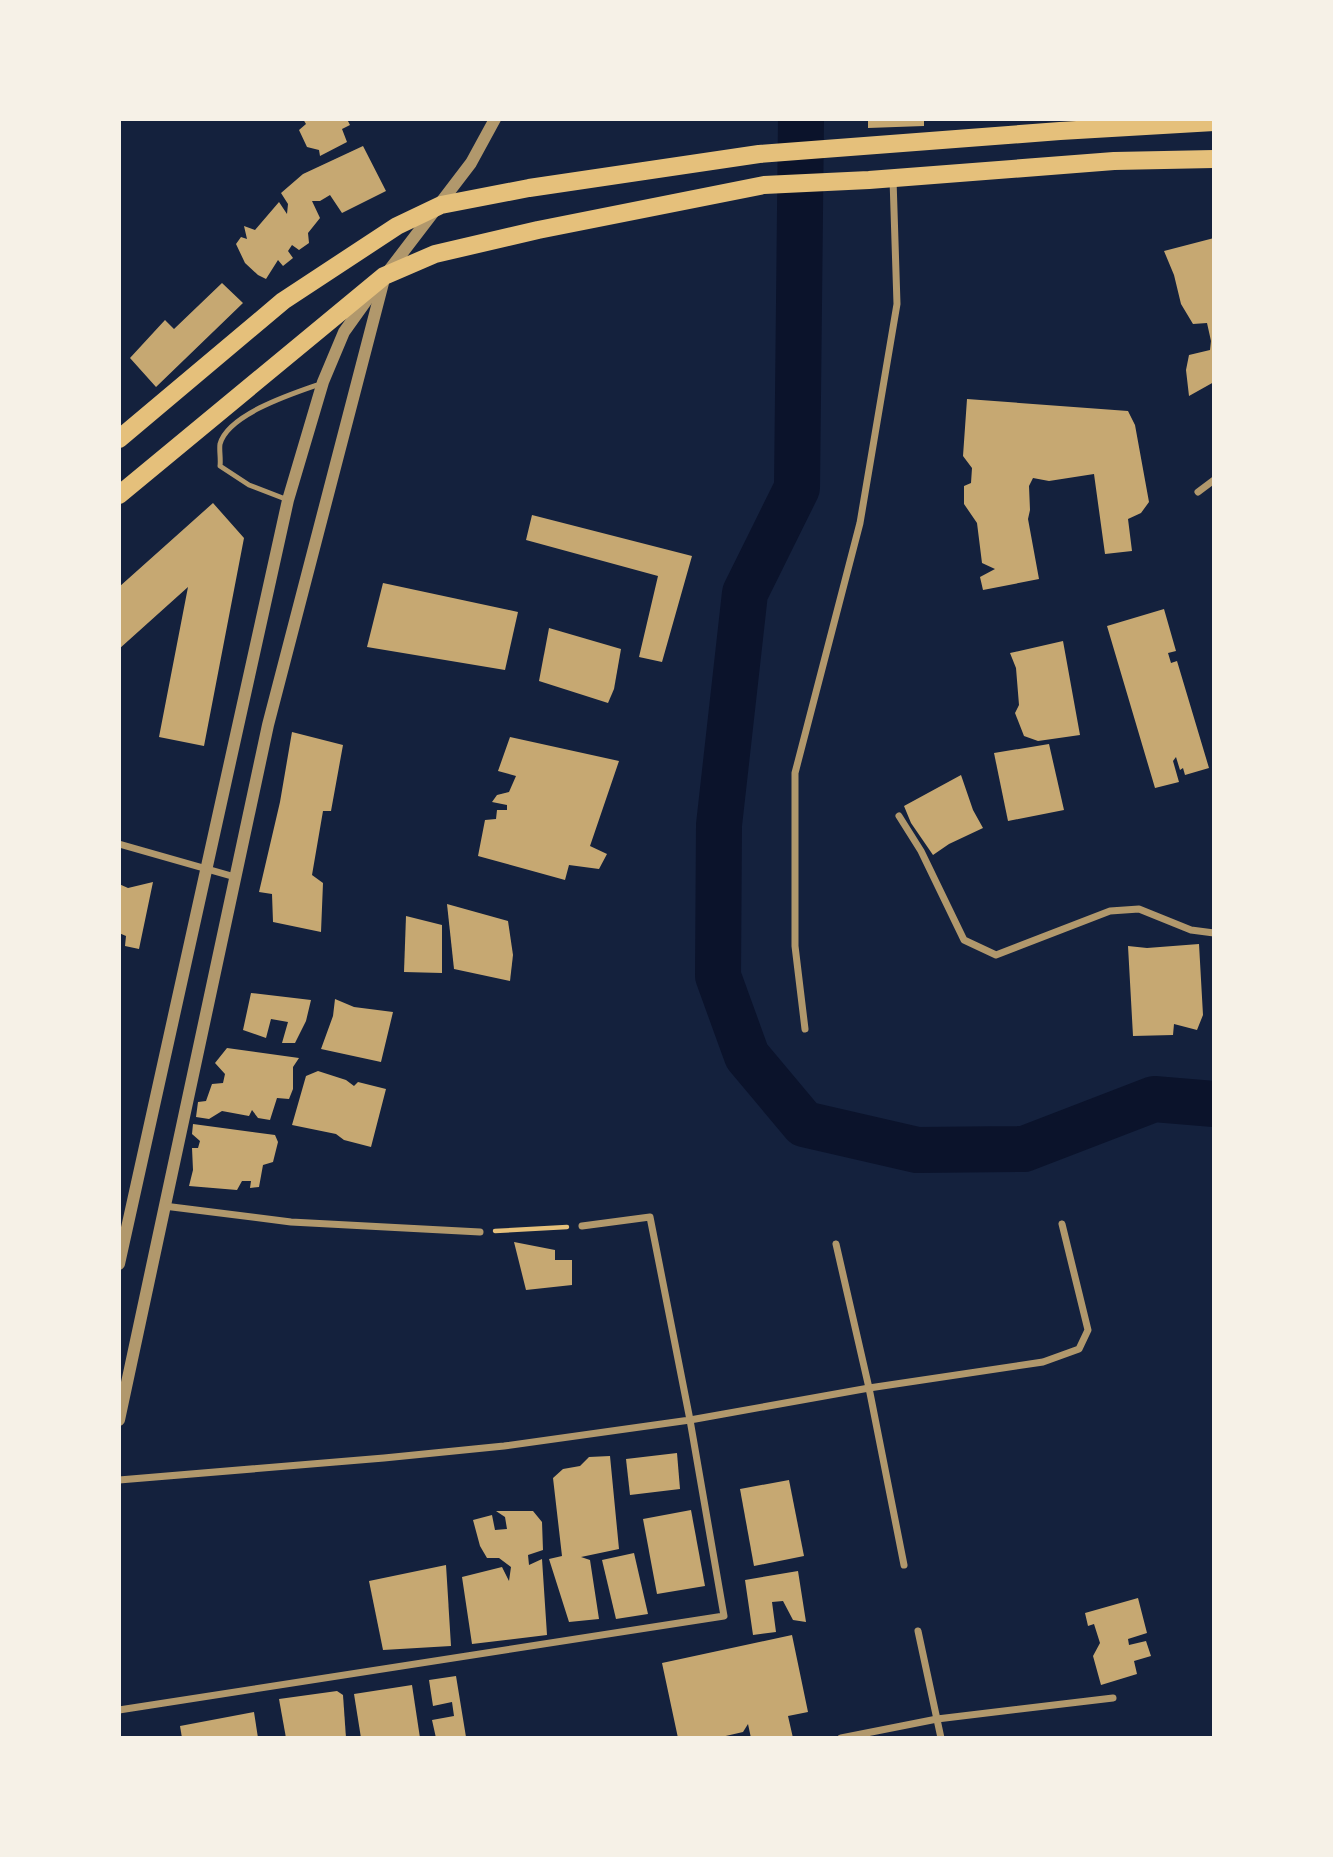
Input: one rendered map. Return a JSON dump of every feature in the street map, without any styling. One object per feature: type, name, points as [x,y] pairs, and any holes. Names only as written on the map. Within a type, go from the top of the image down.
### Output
[{"type":"main road","points":[[123,431],[283,301],[397,226],[441,205],[529,188],[759,154],[1214,122]]},
{"type":"main road","points":[[119,495],[384,276],[435,254],[538,230],[764,185],[869,180],[1114,161],[1214,159]]},
{"type":"street","points":[[119,1264],[288,500],[323,383],[344,332],[471,163],[495,119]]},
{"type":"street","points":[[805,1029],[795,946],[795,773],[860,523],[897,304],[893,178]]},
{"type":"street","points":[[119,1420],[268,725],[384,276]]},
{"type":"street","points":[[1198,492],[1214,480]]},
{"type":"street","points":[[899,816],[921,851],[964,940],[996,955],[1110,911],[1139,909],[1191,930],[1214,933]]},
{"type":"street","points":[[119,844],[235,877]]},
{"type":"street","points":[[164,1206],[291,1222],[480,1232]]},
{"type":"street","points":[[119,1710],[724,1616],[690,1420],[650,1217],[582,1226]]},
{"type":"street","points":[[119,1480],[504,1446],[690,1420],[869,1388],[1043,1362],[1079,1349],[1088,1330],[1062,1224]]},
{"type":"street","points":[[836,1244],[869,1388],[904,1565]]},
{"type":"street","points":[[918,1631],[941,1738]]},
{"type":"street","points":[[841,1738],[937,1720],[1113,1698]]},
{"type":"lane","points":[[288,500],[249,485],[220,466],[220,443],[237,422],[268,403],[323,383]]},
{"type":"path","points":[[480,1232],[582,1226]]},
{"type":"building","points":[[303,119],[347,119],[350,125],[342,129],[347,142],[320,156],[319,150],[307,147],[299,130],[306,124]]},
{"type":"building","points":[[868,119],[924,119],[924,126],[868,128]]},
{"type":"building","points":[[363,146],[386,191],[342,213],[330,195],[320,201],[312,201],[320,218],[308,233],[309,243],[299,250],[292,245],[288,251],[293,258],[283,266],[278,260],[266,279],[258,275],[245,263],[236,244],[241,237],[247,239],[244,226],[255,230],[279,202],[287,214],[288,204],[281,193],[303,174]]},
{"type":"building","points":[[1214,238],[1214,382],[1189,396],[1186,370],[1189,355],[1210,350],[1211,341],[1207,323],[1193,324],[1181,304],[1174,275],[1164,251]]},
{"type":"building","points":[[222,283],[243,303],[156,387],[130,358],[165,320],[174,329]]},
{"type":"building","points":[[967,399],[1128,411],[1135,425],[1149,502],[1141,513],[1128,519],[1132,551],[1105,554],[1094,474],[1049,481],[1033,478],[1029,486],[1028,519],[1039,579],[983,590],[980,577],[995,569],[982,563],[977,523],[964,504],[964,486],[971,483],[972,468],[963,456]]},
{"type":"building","points":[[213,503],[244,538],[204,746],[159,737],[188,587],[119,649],[119,587]]},
{"type":"building","points":[[532,515],[692,556],[662,662],[639,657],[658,576],[526,540]]},
{"type":"building","points":[[383,583],[518,612],[505,670],[367,647]]},
{"type":"building","points":[[1164,609],[1176,651],[1168,653],[1171,663],[1177,661],[1209,768],[1185,775],[1183,768],[1180,770],[1176,757],[1173,761],[1179,782],[1155,788],[1107,626]]},
{"type":"building","points":[[549,628],[621,649],[614,689],[608,703],[539,681]]},
{"type":"building","points":[[1063,641],[1080,735],[1038,741],[1024,736],[1015,713],[1019,705],[1016,668],[1010,653]]},
{"type":"building","points":[[292,732],[343,745],[331,811],[323,811],[312,875],[323,883],[321,932],[273,922],[272,894],[259,892],[280,802]]},
{"type":"building","points":[[510,737],[619,761],[590,846],[607,854],[599,869],[569,865],[565,880],[478,856],[485,820],[496,819],[497,810],[507,810],[507,805],[492,802],[497,795],[509,792],[516,776],[498,771]]},
{"type":"building","points":[[1049,744],[1064,810],[1008,821],[994,753]]},
{"type":"building","points":[[961,775],[973,810],[983,828],[933,855],[911,823],[904,806]]},
{"type":"building","points":[[153,882],[139,949],[125,946],[126,936],[119,933],[119,884],[128,888]]},
{"type":"building","points":[[447,904],[508,921],[513,955],[510,981],[454,969]]},
{"type":"building","points":[[406,916],[442,925],[442,973],[404,972]]},
{"type":"building","points":[[1199,944],[1203,1015],[1197,1030],[1174,1024],[1173,1035],[1133,1036],[1128,946],[1147,948]]},
{"type":"building","points":[[251,993],[311,1000],[306,1021],[295,1043],[282,1043],[288,1022],[271,1019],[266,1038],[243,1030]]},
{"type":"building","points":[[335,999],[354,1007],[393,1012],[381,1062],[321,1049],[333,1016]]},
{"type":"building","points":[[227,1048],[299,1058],[293,1067],[293,1089],[289,1099],[277,1098],[270,1120],[258,1118],[252,1110],[249,1116],[222,1111],[209,1119],[196,1117],[198,1102],[206,1101],[212,1084],[223,1083],[225,1074],[215,1063]]},
{"type":"building","points":[[318,1071],[346,1080],[354,1086],[358,1082],[386,1089],[371,1147],[344,1140],[336,1134],[292,1125],[306,1076]]},
{"type":"building","points":[[193,1124],[275,1135],[278,1142],[273,1162],[263,1165],[259,1187],[250,1188],[251,1181],[242,1181],[237,1190],[189,1186],[193,1170],[192,1148],[198,1148],[200,1141],[192,1134]]},
{"type":"building","points":[[514,1242],[555,1250],[555,1260],[572,1260],[572,1285],[526,1290]]},
{"type":"building","points":[[677,1453],[680,1489],[630,1495],[626,1459]]},
{"type":"building","points":[[610,1456],[619,1549],[581,1557],[590,1560],[599,1619],[569,1622],[549,1559],[562,1556],[553,1478],[563,1469],[580,1466],[589,1457]]},
{"type":"building","points":[[789,1480],[804,1556],[754,1566],[740,1489]]},
{"type":"building","points":[[691,1510],[705,1586],[657,1594],[643,1519]]},
{"type":"building","points":[[496,1511],[533,1511],[542,1522],[543,1550],[528,1555],[529,1565],[542,1559],[547,1635],[472,1644],[462,1577],[502,1567],[509,1581],[511,1567],[499,1558],[487,1558],[480,1546],[473,1520],[492,1515],[495,1530],[507,1529],[505,1517]]},
{"type":"building","points":[[634,1553],[648,1614],[616,1619],[602,1560]]},
{"type":"building","points":[[446,1565],[451,1646],[383,1650],[369,1581]]},
{"type":"building","points":[[798,1571],[806,1622],[793,1620],[783,1601],[772,1602],[776,1632],[753,1635],[745,1580]]},
{"type":"building","points":[[1138,1598],[1147,1633],[1128,1639],[1129,1645],[1146,1641],[1151,1656],[1134,1661],[1137,1674],[1101,1685],[1093,1656],[1100,1643],[1094,1624],[1088,1626],[1085,1613]]},
{"type":"building","points":[[792,1635],[808,1712],[788,1716],[793,1738],[751,1738],[748,1724],[743,1732],[717,1738],[678,1738],[662,1663]]},
{"type":"building","points":[[456,1676],[466,1737],[436,1738],[432,1720],[454,1716],[452,1702],[433,1706],[429,1680]]},
{"type":"building","points":[[412,1685],[420,1738],[361,1738],[354,1694]]},
{"type":"building","points":[[337,1691],[343,1695],[346,1738],[286,1738],[279,1699]]},
{"type":"building","points":[[254,1712],[258,1738],[182,1738],[180,1726]]},
{"type":"waterway","points":[[801,119],[797,488],[745,593],[719,825],[718,976],[747,1056],[804,1124],[917,1150],[1024,1149],[1154,1099],[1214,1104]]}]
